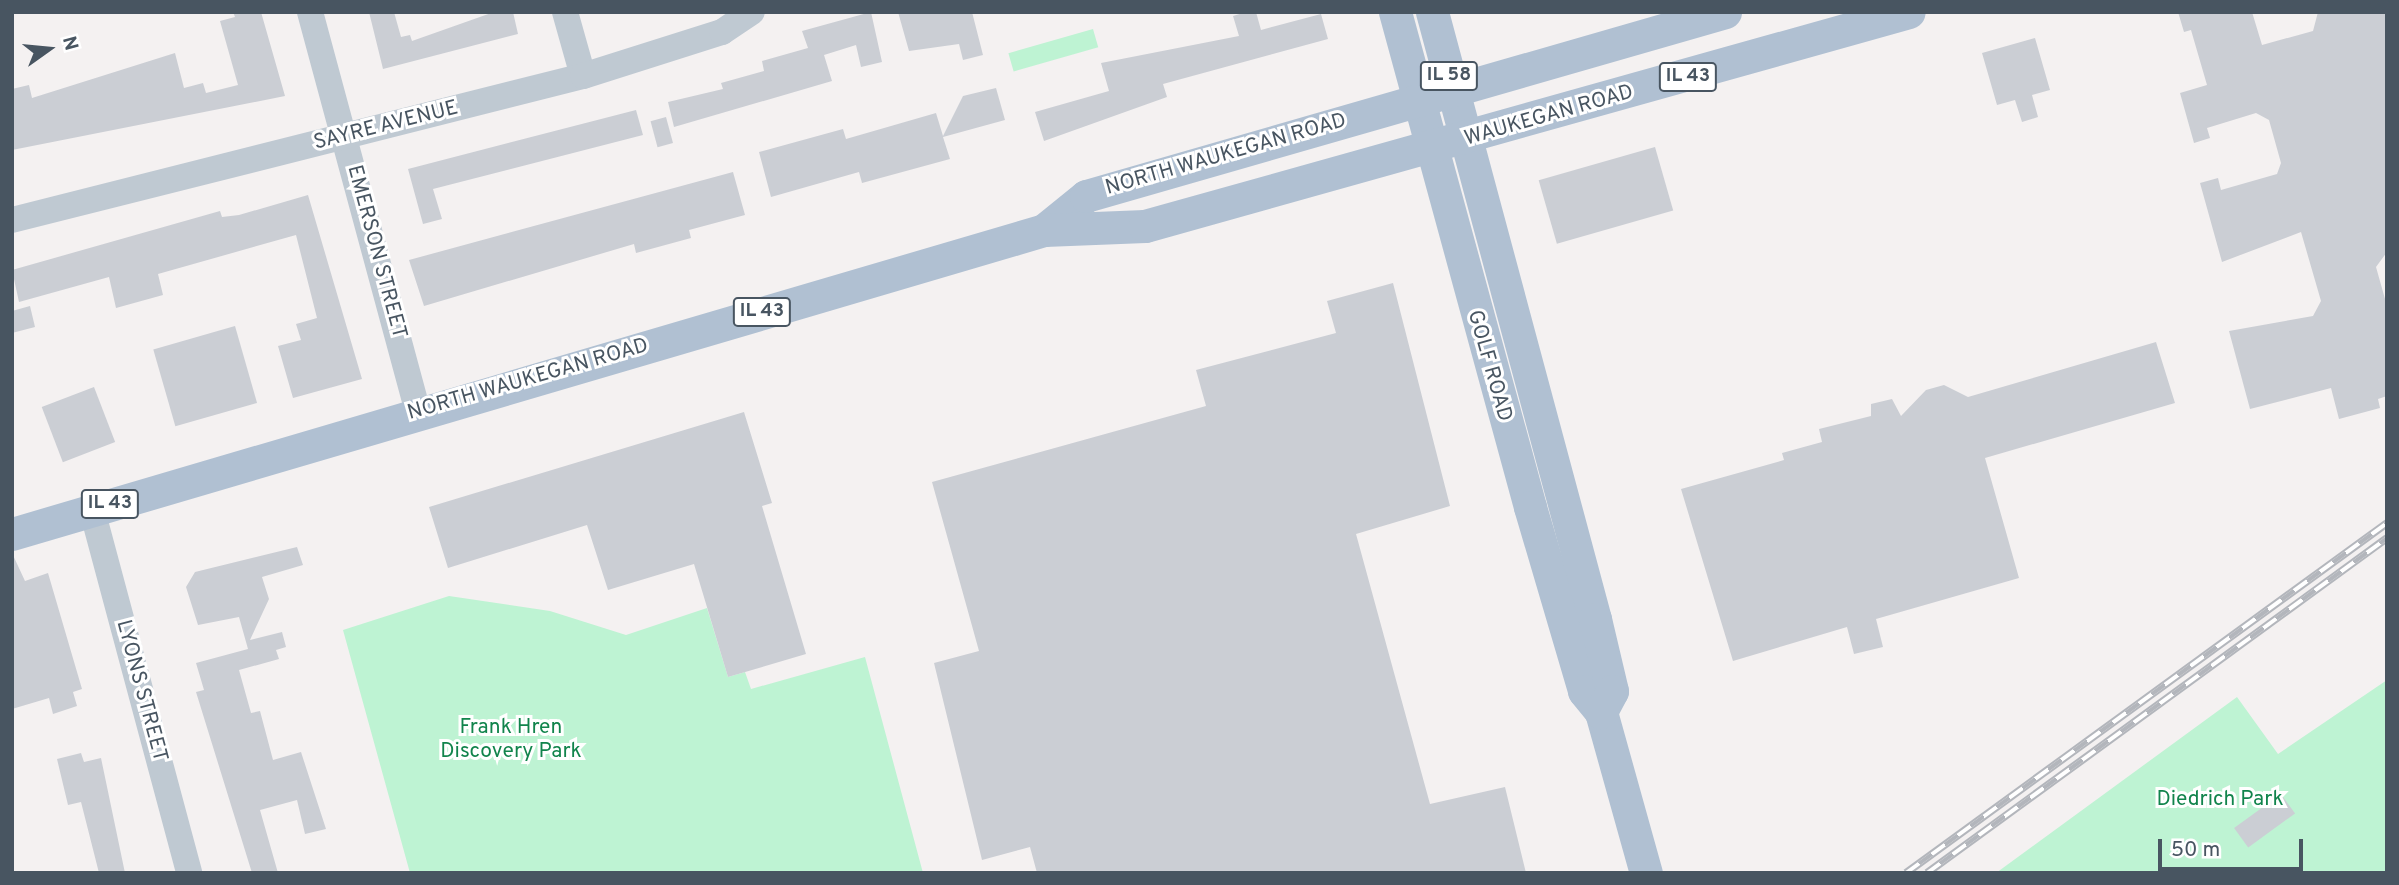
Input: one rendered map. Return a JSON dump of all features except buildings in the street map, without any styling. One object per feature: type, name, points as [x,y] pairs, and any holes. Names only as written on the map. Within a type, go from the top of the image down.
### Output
[{"type":"main road","name":"GOLF ROAD","points":[[1395,12],[1430,150],[1584,691],[1601,712],[1646,873]]},
{"type":"main road","name":"GOLF ROAD","points":[[1432,12],[1595,619],[1612,691],[1601,712]]},
{"type":"main road","name":"IL 43","points":[[1416,98],[1725,12]]},
{"type":"main road","name":"WAUKEGAN ROAD","points":[[1430,150],[1909,12]]},
{"type":"main road","name":"NORTH WAUKEGAN ROAD","points":[[1044,230],[1086,196],[1416,98]]},
{"type":"main road","name":"NORTH WAUKEGAN ROAD","points":[[12,534],[418,412],[1044,230],[1145,226],[1430,150]]},
{"type":"street","name":"EMERSON STREET","points":[[310,12],[418,412]]},
{"type":"street","points":[[565,12],[583,76]]},
{"type":"street","name":"SAYRE AVENUE","points":[[12,220],[583,76],[722,32],[752,12]]},
{"type":"street","name":"LYONS STREET","points":[[92,510],[190,873]]},
{"type":"green space","points":[[1093,29],[1098,47],[1014,72],[1008,53]]},
{"type":"green space","name":"Frank Hren Discovery Park","points":[[449,596],[550,611],[626,635],[707,608],[728,677],[745,672],[751,689],[865,657],[923,873],[410,873],[343,630]]},
{"type":"green space","name":"Diedrich Park","points":[[2387,680],[2387,873],[1996,873],[2237,697],[2278,754]]},
{"type":"railway","points":[[1906,873],[2387,523]]},
{"type":"railway","points":[[1927,873],[2387,538]]}]
